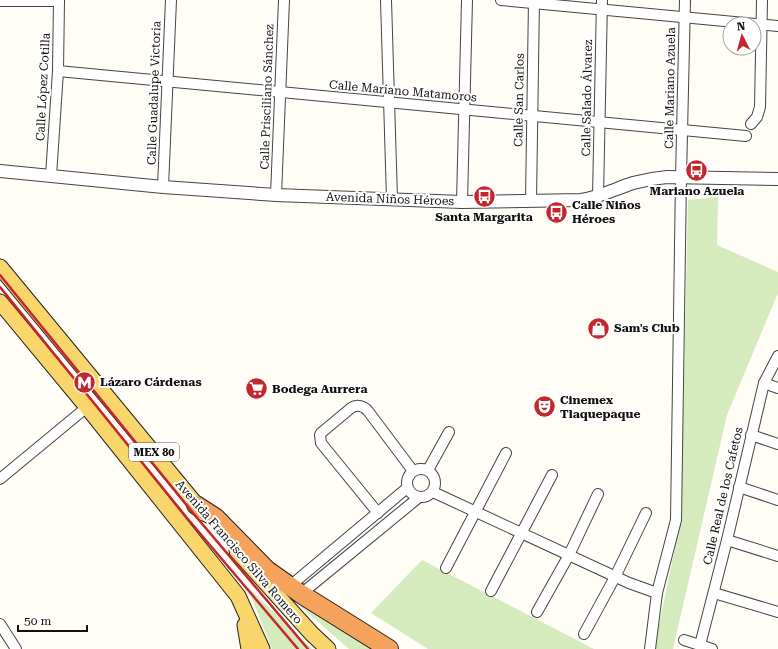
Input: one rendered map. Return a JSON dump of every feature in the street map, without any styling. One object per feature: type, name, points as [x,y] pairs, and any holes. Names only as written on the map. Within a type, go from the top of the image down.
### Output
[{"type":"highway","points":[[196,505],[216,518],[267,570],[389,649]]},
{"type":"main road","name":"Avenida Francisco Silva Romero","points":[[0,266],[132,425],[196,505],[312,634],[328,649]]},
{"type":"main road","name":"Avenida Francisco Silva Romero","points":[[0,302],[87,407],[238,596],[262,649]]},
{"type":"main road","points":[[238,596],[250,649]]},
{"type":"street","points":[[0,1],[59,0]]},
{"type":"street","name":"Calle López Cotilla","points":[[51,176],[58,71],[59,0]]},
{"type":"street","name":"Calle Guadalupe Victoria","points":[[163,187],[171,0]]},
{"type":"street","name":"Calle Prisciliano Sánchez","points":[[276,196],[284,0]]},
{"type":"street","points":[[386,0],[392,199]]},
{"type":"street","points":[[462,202],[467,0]]},
{"type":"street","points":[[501,0],[602,5],[722,20]]},
{"type":"street","name":"Calle Mariano Azuela","points":[[650,649],[657,593],[676,520],[685,0]]},
{"type":"street","points":[[762,0],[762,16]]},
{"type":"street","name":"Calle San Carlos","points":[[531,201],[534,1]]},
{"type":"street","name":"Calle Salado Álvarez","points":[[598,197],[602,5]]},
{"type":"street","points":[[762,24],[778,26]]},
{"type":"street","points":[[751,124],[757,117],[760,107],[761,56]]},
{"type":"street","name":"Calle Mariano Matamoros","points":[[58,71],[532,117],[746,136]]},
{"type":"street","name":"Avenida Niños Héroes","points":[[0,171],[163,187],[276,196],[462,202],[582,200],[598,197],[634,183],[667,177],[778,179]]},
{"type":"street","name":"Calle Real de los Cafetos","points":[[700,645],[727,540],[764,383],[778,356]]},
{"type":"street","points":[[764,383],[778,388]]},
{"type":"street","points":[[378,513],[321,443],[321,433],[354,406],[366,408],[413,471]]},
{"type":"street","points":[[0,479],[87,407]]},
{"type":"street","points":[[428,470],[449,432]]},
{"type":"street","points":[[751,435],[778,444]]},
{"type":"street","points":[[446,568],[506,453]]},
{"type":"street","points":[[296,590],[353,550],[418,498],[427,497],[433,492],[436,484],[434,476],[428,470],[420,469],[413,471],[407,480],[407,488],[418,498]]},
{"type":"street","points":[[491,591],[552,475]]},
{"type":"street","points":[[739,487],[778,500]]},
{"type":"street","points":[[296,590],[345,541],[407,488]]},
{"type":"street","points":[[433,492],[615,577],[657,593]]},
{"type":"street","points":[[538,612],[569,555],[598,494]]},
{"type":"street","points":[[584,634],[615,577],[646,513]]},
{"type":"street","points":[[727,540],[778,556]]},
{"type":"street","points":[[345,541],[353,550]]},
{"type":"street","points":[[714,593],[778,612]]},
{"type":"street","points":[[0,624],[16,649]]},
{"type":"street","points":[[684,640],[712,649]]},
{"type":"green space","points":[[718,197],[717,245],[778,272],[778,293],[727,415],[673,649],[654,649],[681,519],[688,200]]},
{"type":"green space","points":[[422,560],[594,649],[428,649],[371,613]]},
{"type":"green space","points":[[266,576],[379,649],[349,649]]},
{"type":"green space","points":[[247,586],[312,649],[272,649]]},
{"type":"railway","points":[[0,275],[193,513],[308,649]]},
{"type":"railway","points":[[0,287],[187,518],[298,649]]},
{"type":"place","name":"Mariano Azuela","points":[[697,170]]},
{"type":"place","name":"Santa Margarita","points":[[484,196]]},
{"type":"place","name":"Calle Niños Héroes","points":[[556,212]]},
{"type":"place","name":"Sam's Club","points":[[599,328]]},
{"type":"place","name":"Lázaro Cárdenas","points":[[84,382]]},
{"type":"place","name":"Bodega Aurrera","points":[[256,389]]},
{"type":"place","name":"Cinemex Tlaquepaque","points":[[545,407]]}]
